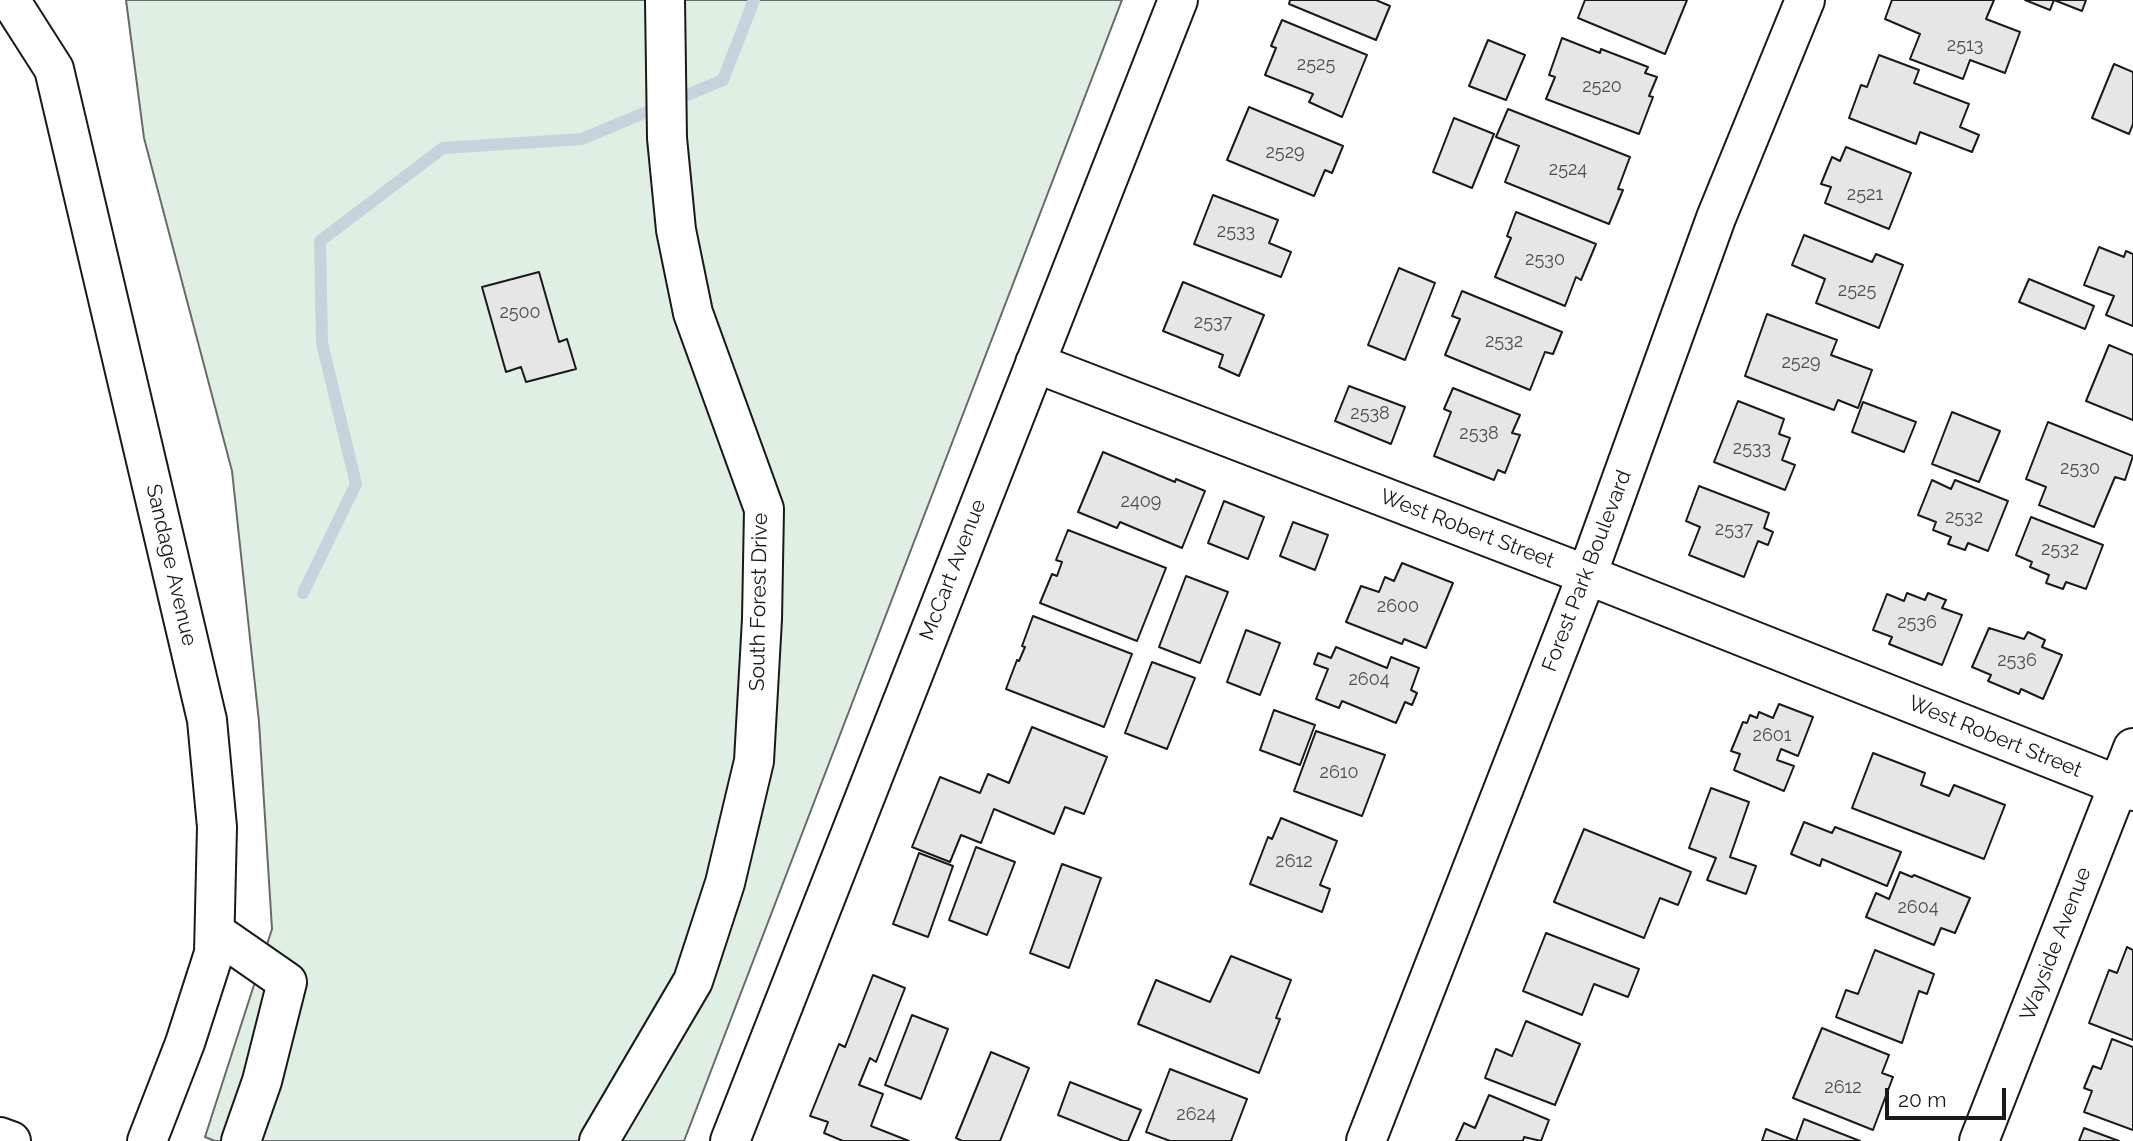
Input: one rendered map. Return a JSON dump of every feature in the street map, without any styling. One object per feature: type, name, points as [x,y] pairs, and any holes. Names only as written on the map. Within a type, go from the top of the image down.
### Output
[{"type":"street","name":"Sandage Avenue","points":[[10,0],[54,69],[207,720],[217,827],[214,953],[185,1043],[147,1141]]},
{"type":"street","name":"South Forest Drive","points":[[599,1141],[693,981],[725,883],[754,761],[762,619],[764,509],[693,313],[676,230],[667,132],[665,0]]},
{"type":"street","name":"McCart Avenue","points":[[730,1141],[1178,0]]},
{"type":"street","name":"Forest Park Boulevard","points":[[1366,1141],[1587,575],[1716,218],[1805,0]]},
{"type":"street","name":"West Robert Street","points":[[1035,363],[1587,575],[2126,788]]},
{"type":"street","name":"Wayside Avenue","points":[[1979,1141],[2126,788],[2133,748]]},
{"type":"street","points":[[215,932],[287,982],[262,1081],[241,1141]]},
{"type":"street","points":[[0,1137],[11,1141]]},
{"type":"green space","points":[[126,0],[1122,0],[684,1141],[215,1141],[205,1137],[272,929],[259,722],[232,471],[144,138]]},
{"type":"building","points":[[1290,0],[1376,0],[1390,6],[1376,40],[1289,4]]},
{"type":"building","points":[[1585,0],[1687,0],[1665,54],[1578,18]]},
{"type":"building","points":[[1892,0],[1994,0],[1986,19],[2020,32],[2005,73],[1970,60],[1963,79],[1910,59],[1920,34],[1885,19]]},
{"type":"building","points":[[2025,0],[2054,0],[2050,10]]},
{"type":"building","points":[[2054,0],[2086,0],[2082,11]]},
{"type":"building","points":[[1282,20],[1367,55],[1342,117],[1309,102],[1313,94],[1265,75],[1276,48],[1271,46]]},
{"type":"building","points":[[1562,38],[1648,67],[1645,73],[1657,77],[1649,96],[1653,97],[1639,134],[1546,99],[1555,77],[1549,75]]},
{"type":"building","points":[[1488,40],[1525,55],[1506,100],[1469,86]]},
{"type":"building","points":[[1879,55],[1919,70],[1914,83],[1969,104],[1960,127],[1979,135],[1972,152],[1920,132],[1916,144],[1849,118],[1861,85],[1867,87]]},
{"type":"building","points":[[2114,64],[2133,72],[2133,124],[2129,134],[2092,118]]},
{"type":"building","points":[[1249,107],[1343,146],[1332,173],[1325,170],[1314,196],[1227,160]]},
{"type":"building","points":[[1508,109],[1630,157],[1618,189],[1623,190],[1609,224],[1505,182],[1519,146],[1496,137]]},
{"type":"building","points":[[1454,118],[1494,134],[1472,188],[1433,172]]},
{"type":"building","points":[[1846,147],[1911,173],[1889,229],[1825,203],[1831,187],[1821,184],[1832,157],[1840,161]]},
{"type":"building","points":[[1213,195],[1278,220],[1269,243],[1291,252],[1281,277],[1194,244]]},
{"type":"building","points":[[1516,212],[1596,244],[1581,280],[1576,277],[1565,306],[1495,277],[1511,238],[1507,236]]},
{"type":"building","points":[[1804,235],[1872,262],[1876,254],[1903,265],[1879,328],[1816,303],[1825,279],[1792,265]]},
{"type":"building","points":[[2099,247],[2124,257],[2126,251],[2133,254],[2133,326],[2106,315],[2114,296],[2084,285]]},
{"type":"building","points":[[1399,268],[1435,283],[1405,360],[1368,345]]},
{"type":"building","points":[[539,272],[559,342],[567,339],[576,369],[526,382],[521,367],[506,372],[482,287]]},
{"type":"building","points":[[2029,279],[2094,306],[2085,329],[2019,302]]},
{"type":"building","points":[[1183,282],[1264,315],[1239,376],[1219,367],[1223,355],[1163,331]]},
{"type":"building","points":[[1462,291],[1562,332],[1553,354],[1545,352],[1530,390],[1445,355],[1460,319],[1452,316]]},
{"type":"building","points":[[1767,314],[1837,340],[1831,355],[1872,370],[1858,408],[1838,400],[1834,410],[1745,376]]},
{"type":"building","points":[[2109,345],[2133,355],[2133,420],[2086,401]]},
{"type":"building","points":[[1349,386],[1405,407],[1391,444],[1335,421]]},
{"type":"building","points":[[1453,388],[1520,415],[1512,433],[1520,435],[1505,473],[1498,470],[1494,480],[1434,456],[1451,412],[1444,409]]},
{"type":"building","points":[[1738,401],[1784,419],[1779,434],[1790,438],[1782,460],[1795,465],[1785,490],[1714,462]]},
{"type":"building","points":[[1863,402],[1916,422],[1904,452],[1852,432]]},
{"type":"building","points":[[1952,412],[2000,431],[1979,482],[1932,464]]},
{"type":"building","points":[[2048,422],[2133,456],[2125,480],[2115,477],[2094,527],[2039,505],[2046,487],[2026,479]]},
{"type":"building","points":[[1103,452],[1175,482],[1176,479],[1205,491],[1182,548],[1120,522],[1117,528],[1078,512]]},
{"type":"building","points":[[1932,480],[1951,489],[1955,480],[2008,501],[1988,551],[1968,543],[1965,550],[1948,544],[1951,537],[1933,530],[1936,522],[1918,515]]},
{"type":"building","points":[[1699,486],[1769,513],[1764,528],[1773,532],[1768,545],[1758,541],[1744,577],[1689,555],[1700,527],[1686,521]]},
{"type":"building","points":[[1224,501],[1264,517],[1248,559],[1208,543]]},
{"type":"building","points":[[2031,517],[2103,545],[2086,589],[2066,582],[2063,589],[2046,583],[2049,575],[2030,567],[2032,562],[2016,555]]},
{"type":"building","points":[[1293,522],[1328,535],[1315,570],[1280,556]]},
{"type":"building","points":[[1068,530],[1166,568],[1137,641],[1040,603],[1052,574],[1057,576],[1062,562],[1056,560]]},
{"type":"building","points":[[1402,563],[1453,583],[1426,648],[1404,639],[1402,644],[1346,622],[1361,586],[1379,592],[1385,577],[1394,581]]},
{"type":"building","points":[[1186,576],[1228,592],[1200,663],[1159,647]]},
{"type":"building","points":[[1907,593],[1925,600],[1928,593],[1946,600],[1942,608],[1962,615],[1942,665],[1889,644],[1892,637],[1873,630],[1887,594],[1904,601]]},
{"type":"building","points":[[1033,616],[1132,654],[1104,727],[1006,689],[1025,647],[1022,646]]},
{"type":"building","points":[[1989,628],[2024,639],[2028,632],[2045,640],[2042,647],[2062,655],[2043,699],[2021,689],[2019,694],[1988,681],[1991,675],[1972,667]]},
{"type":"building","points":[[1246,630],[1280,643],[1260,695],[1227,682]]},
{"type":"building","points":[[1336,647],[1387,668],[1391,657],[1419,668],[1411,690],[1417,693],[1412,705],[1405,702],[1396,723],[1342,701],[1339,708],[1316,699],[1328,669],[1314,664],[1318,653],[1331,658]]},
{"type":"building","points":[[1152,662],[1195,678],[1167,749],[1125,733]]},
{"type":"building","points":[[1779,704],[1813,717],[1798,756],[1781,749],[1777,760],[1794,766],[1784,791],[1734,770],[1740,754],[1731,751],[1743,722],[1747,723],[1750,715],[1757,718],[1759,712],[1773,718]]},
{"type":"building","points":[[1274,710],[1315,725],[1300,765],[1260,750]]},
{"type":"building","points":[[1032,727],[1107,757],[1084,814],[1065,807],[1054,834],[994,809],[981,843],[961,835],[950,862],[912,847],[940,777],[980,793],[988,774],[1009,783]]},
{"type":"building","points":[[1316,731],[1385,755],[1362,816],[1294,791]]},
{"type":"building","points":[[1873,753],[1925,773],[1921,785],[1949,796],[1954,785],[2005,805],[1984,859],[1852,808]]},
{"type":"building","points":[[1711,788],[1749,802],[1730,857],[1756,866],[1746,894],[1707,880],[1716,858],[1689,848]]},
{"type":"building","points":[[1281,818],[1337,841],[1320,885],[1330,889],[1322,912],[1250,884],[1268,837],[1272,839]]},
{"type":"building","points":[[1804,822],[1832,833],[1835,827],[1901,852],[1887,886],[1822,859],[1820,866],[1791,854]]},
{"type":"building","points":[[1584,829],[1691,872],[1678,905],[1660,898],[1644,938],[1554,902]]},
{"type":"building","points":[[976,847],[1015,862],[987,935],[949,920]]},
{"type":"building","points":[[919,853],[953,866],[928,937],[893,924]]},
{"type":"building","points":[[1062,864],[1101,878],[1069,968],[1030,953]]},
{"type":"building","points":[[1900,872],[1970,898],[1955,933],[1941,928],[1934,945],[1866,917],[1876,893],[1889,899]]},
{"type":"building","points":[[1546,933],[1639,969],[1628,997],[1594,984],[1582,1015],[1523,991]]},
{"type":"building","points":[[2127,947],[2133,950],[2133,1040],[2089,1023],[2109,970],[2117,973]]},
{"type":"building","points":[[1875,950],[1934,974],[1927,994],[1919,991],[1902,1043],[1836,1017],[1846,990],[1858,994]]},
{"type":"building","points":[[1231,956],[1291,980],[1276,1018],[1280,1019],[1259,1073],[1138,1024],[1156,980],[1210,1002]]},
{"type":"building","points":[[873,975],[905,988],[876,1062],[870,1058],[859,1085],[883,1094],[871,1126],[909,1141],[843,1141],[824,1133],[828,1122],[810,1116],[839,1044],[845,1047]]},
{"type":"building","points":[[912,1015],[948,1029],[921,1099],[885,1085]]},
{"type":"building","points":[[1526,1021],[1580,1044],[1555,1105],[1485,1078],[1496,1049],[1512,1056]]},
{"type":"building","points":[[1822,1028],[1889,1055],[1882,1073],[1893,1077],[1873,1130],[1793,1098]]},
{"type":"building","points":[[2112,1039],[2133,1047],[2133,1130],[2084,1112],[2092,1091],[2084,1088],[2093,1066],[2101,1069]]},
{"type":"building","points":[[991,1052],[1029,1068],[1000,1141],[962,1141],[956,1138]]},
{"type":"building","points":[[1170,1069],[1247,1099],[1231,1141],[1170,1141],[1146,1132]]},
{"type":"building","points":[[1070,1082],[1141,1110],[1128,1141],[1058,1115]]},
{"type":"building","points":[[1489,1095],[1549,1120],[1541,1141],[1524,1137],[1523,1141],[1456,1141],[1464,1123],[1475,1128]]},
{"type":"building","points":[[1804,1119],[1860,1141],[1796,1141]]},
{"type":"building","points":[[2084,1128],[2119,1141],[2079,1141]]},
{"type":"building","points":[[1766,1129],[1796,1141],[1762,1141]]},
{"type":"waterway","points":[[303,593],[356,484],[322,343],[320,241],[443,148],[582,139],[723,80],[754,0]]}]
